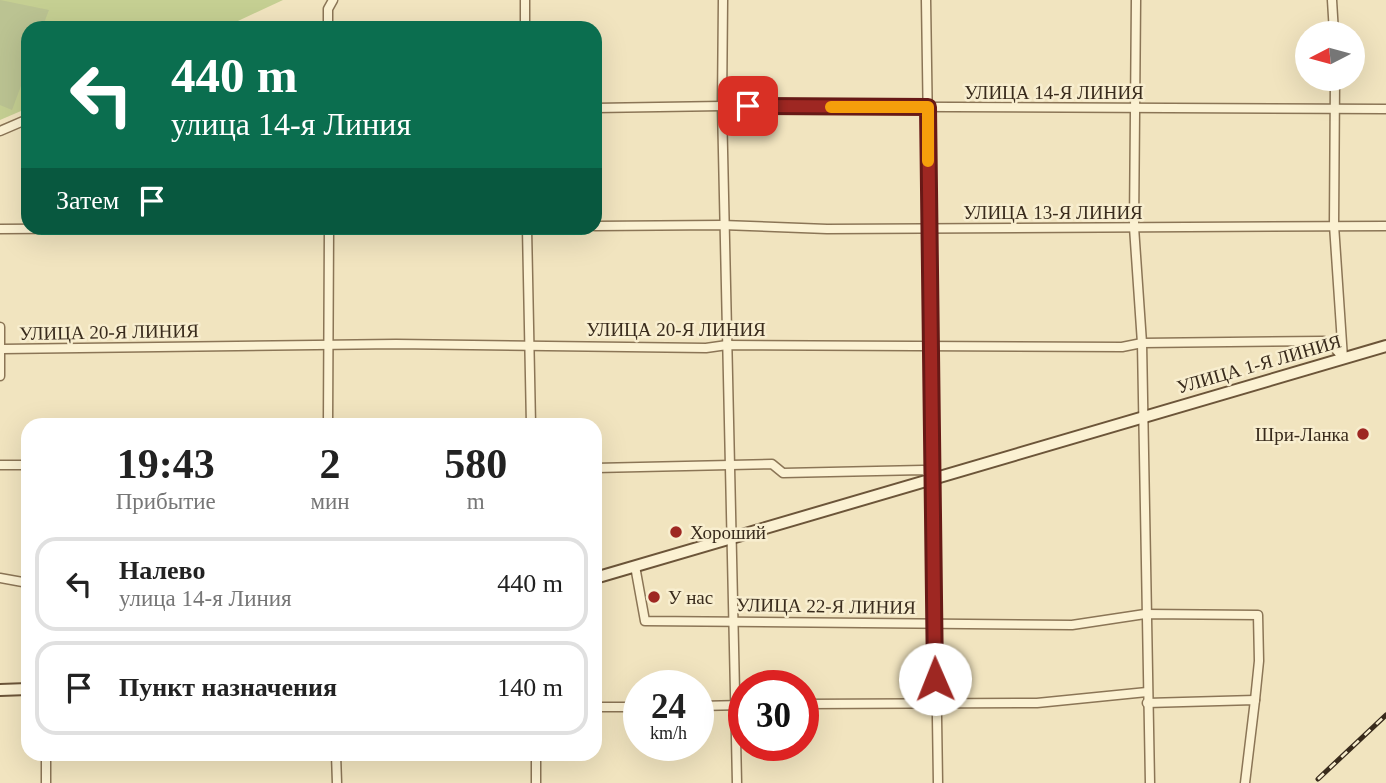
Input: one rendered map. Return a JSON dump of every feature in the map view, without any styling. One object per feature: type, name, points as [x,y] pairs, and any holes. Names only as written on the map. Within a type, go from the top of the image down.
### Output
[{"type":"main road","name":"УЛИЦА 1-Я ЛИНИЯ","points":[[731,537],[1386,346]]},
{"type":"main road","points":[[602,576],[731,537]]},
{"type":"main road","points":[[0,690],[21,690]]},
{"type":"street","points":[[328,21],[328,9],[333,0]]},
{"type":"street","points":[[525,0],[525,21]]},
{"type":"street","points":[[723,0],[722,106],[731,537],[737,670]]},
{"type":"street","points":[[926,0],[938,783]]},
{"type":"street","points":[[1136,0],[1134,227],[1142,343],[1150,783]]},
{"type":"street","points":[[1332,0],[1333,21]]},
{"type":"street","points":[[1336,91],[1334,225],[1343,358]]},
{"type":"street","name":"УЛИЦА 14-Я ЛИНИЯ","points":[[602,108],[1386,109]]},
{"type":"street","points":[[0,131],[21,122]]},
{"type":"street","name":"УЛИЦА 13-Я ЛИНИЯ","points":[[602,226],[1386,226]]},
{"type":"street","points":[[0,229],[21,229]]},
{"type":"street","points":[[328,418],[329,235]]},
{"type":"street","points":[[527,235],[531,418]]},
{"type":"street","points":[[0,327],[0,376]]},
{"type":"street","name":"УЛИЦА 20-Я ЛИНИЯ","points":[[2,349],[328,345],[1122,347],[1142,343],[1324,341],[1332,345],[1343,358]]},
{"type":"street","points":[[602,468],[772,464],[783,473],[923,471],[934,477]]},
{"type":"street","points":[[0,465],[21,465]]},
{"type":"street","name":"УЛИЦА 22-Я ЛИНИЯ","points":[[635,566],[645,621],[1072,625],[1145,614],[1258,615],[1259,661],[1255,700]]},
{"type":"street","points":[[0,578],[21,582]]},
{"type":"street","points":[[819,704],[1037,703],[1147,692]]},
{"type":"street","points":[[1147,703],[1255,700],[1245,783]]},
{"type":"street","points":[[602,707],[623,707]]},
{"type":"street","points":[[46,761],[46,783]]},
{"type":"street","points":[[336,761],[337,783]]},
{"type":"street","points":[[536,761],[536,783]]},
{"type":"street","points":[[737,783],[738,761]]},
{"type":"green space","points":[[0,0],[283,0],[238,21],[21,21],[21,111],[0,120]]},
{"type":"green space","points":[[0,0],[49,10],[45,21],[21,21],[21,86],[12,110],[0,105]]},
{"type":"railway","points":[[1318,779],[1386,715]]},
{"type":"slow traffic","points":[[831,107],[928,107],[928,161]]},
{"type":"place","name":"Шри-Ланка","points":[[1363,434]]},
{"type":"place","name":"Хороший","points":[[676,532]]},
{"type":"place","name":"У нас","points":[[654,597]]},
{"type":"route","points":[[748,106],[928,107],[935,679]]}]
